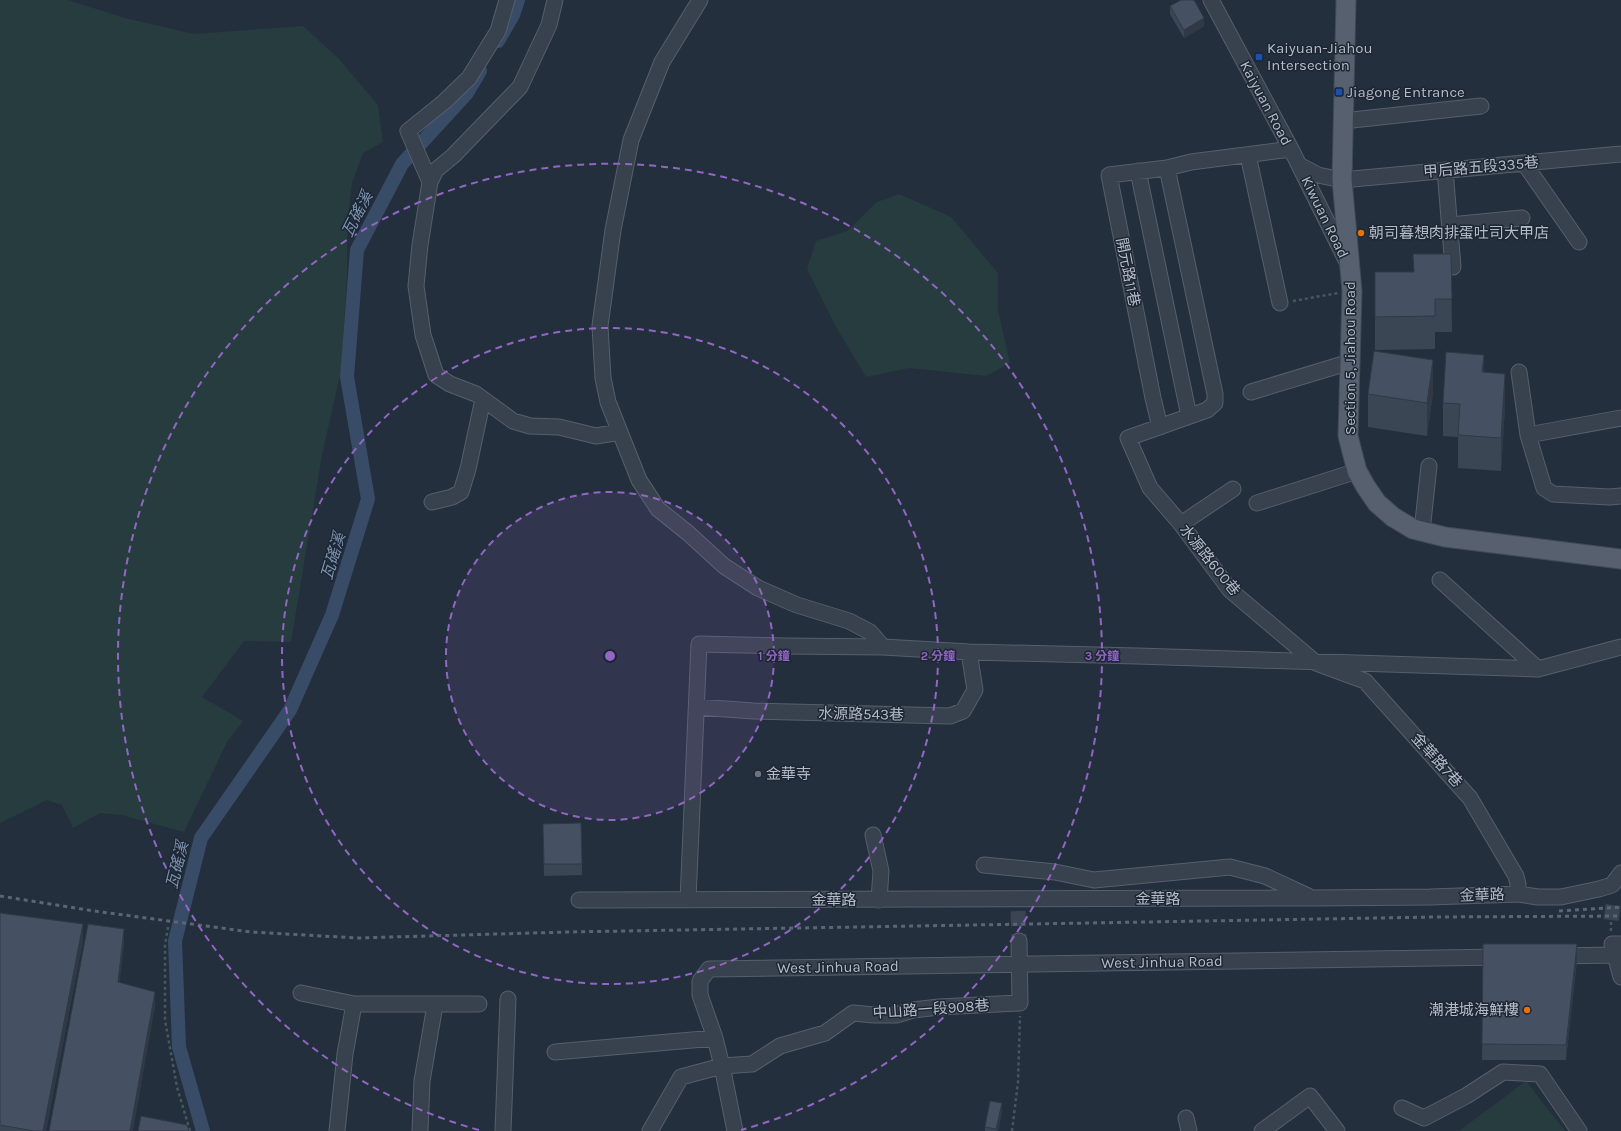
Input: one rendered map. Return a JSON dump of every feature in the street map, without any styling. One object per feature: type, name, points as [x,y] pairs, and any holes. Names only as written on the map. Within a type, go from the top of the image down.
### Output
[{"type":"main road","name":"Section 5, Jiahou Road","points":[[1346,0],[1342,180],[1352,291],[1348,436],[1357,471],[1377,503],[1393,517],[1413,529],[1445,537],[1621,559]]},
{"type":"street","points":[[430,182],[408,131],[444,102],[469,78],[498,30],[507,0]]},
{"type":"street","points":[[555,0],[549,24],[520,87],[453,156],[436,170],[430,182],[416,286],[423,335],[436,375],[450,384],[476,394],[513,421],[530,426],[559,427],[596,436],[620,432]]},
{"type":"street","points":[[700,0],[662,62],[631,140],[613,230],[600,326],[603,378],[608,402],[639,480],[658,509],[688,533],[724,566],[758,588],[797,605],[849,621],[870,632],[883,647]]},
{"type":"street","name":"Kaiyuan Road","points":[[1211,0],[1299,165]]},
{"type":"street","points":[[1343,121],[1481,106]]},
{"type":"street","name":"開元路11巷","points":[[1160,426],[1151,390],[1109,175],[1167,168],[1191,162],[1291,149]]},
{"type":"street","name":"甲后路五段335巷","points":[[1342,180],[1621,154]]},
{"type":"street","points":[[1248,155],[1286,302]]},
{"type":"street","points":[[1524,163],[1579,242]]},
{"type":"street","points":[[1299,165],[1318,175],[1342,180]]},
{"type":"street","name":"Kiwuan Road","points":[[1299,165],[1350,270]]},
{"type":"street","points":[[1160,426],[1207,410],[1215,403],[1215,394],[1167,168]]},
{"type":"street","points":[[1445,170],[1453,267]]},
{"type":"street","points":[[1138,172],[1189,416]]},
{"type":"street","points":[[1450,225],[1522,218]]},
{"type":"street","points":[[1251,392],[1350,362]]},
{"type":"street","points":[[1519,372],[1528,435],[1544,488],[1553,494],[1609,497],[1621,496]]},
{"type":"street","points":[[432,502],[452,497],[461,492],[468,469],[483,399]]},
{"type":"street","points":[[1528,435],[1621,418]]},
{"type":"street","name":"水源路600巷","points":[[1160,426],[1128,438],[1150,488],[1180,524],[1230,590],[1316,663]]},
{"type":"street","points":[[1422,531],[1429,466]]},
{"type":"street","points":[[1257,503],[1357,471]]},
{"type":"street","points":[[1180,524],[1233,489]]},
{"type":"street","points":[[1440,580],[1538,670]]},
{"type":"street","points":[[688,900],[699,644],[883,647],[969,652],[1137,656],[1538,670],[1621,647]]},
{"type":"street","name":"水源路543巷","points":[[696,707],[754,711],[950,716],[963,711],[975,690],[969,652]]},
{"type":"street","name":"金華路7巷","points":[[1316,663],[1365,681],[1470,798],[1516,876],[1518,894]]},
{"type":"street","points":[[873,835],[881,871],[879,900]]},
{"type":"street","points":[[984,865],[1055,872],[1094,880],[1230,868],[1266,876],[1313,898]]},
{"type":"street","name":"金華路","points":[[579,900],[879,900],[1017,905],[1518,894],[1538,897],[1561,897],[1612,885],[1621,873]]},
{"type":"street","points":[[1019,941],[1020,1003]]},
{"type":"street","points":[[1543,956],[1618,949],[1621,977]]},
{"type":"street","name":"West Jinhua Road","points":[[715,1038],[700,995],[700,981],[709,969],[1519,957]]},
{"type":"street","points":[[301,993],[354,1004],[479,1004]]},
{"type":"street","points":[[502,1131],[508,999]]},
{"type":"street","name":"中山路一段908巷","points":[[650,1131],[682,1077],[722,1066],[752,1064],[780,1046],[825,1033],[853,1013],[874,1016],[939,1007],[1020,1003]]},
{"type":"street","points":[[337,1131],[345,1054],[354,1004]]},
{"type":"street","points":[[420,1131],[422,1081],[435,1005]]},
{"type":"street","points":[[555,1052],[715,1038],[735,1131]]},
{"type":"street","points":[[1402,1108],[1424,1118],[1466,1096],[1503,1072],[1540,1074],[1579,1131]]},
{"type":"street","points":[[1262,1131],[1310,1096],[1337,1131]]},
{"type":"path","points":[[1286,302],[1352,291]]},
{"type":"path","points":[[168,928],[165,945],[165,1020],[177,1087],[190,1131]]},
{"type":"path","points":[[1012,1131],[1018,1082],[1020,1003]]},
{"type":"green space","points":[[0,0],[68,0],[125,18],[194,34],[303,26],[338,58],[378,105],[383,142],[363,153],[352,183],[347,225],[347,276],[341,371],[322,455],[291,642],[244,641],[202,697],[243,721],[227,742],[184,832],[122,815],[100,813],[73,828],[62,805],[47,800],[0,823]]},
{"type":"green space","points":[[899,194],[951,217],[998,273],[998,310],[1010,363],[986,376],[909,368],[866,377],[835,325],[807,269],[816,241],[847,231],[877,202]]},
{"type":"green space","points":[[1526,1081],[1565,1131],[1459,1131]]},
{"type":"building","points":[[1181,0],[1194,0],[1204,18],[1184,30],[1170,6]]},
{"type":"building","points":[[1413,254],[1451,254],[1452,299],[1435,299],[1435,316],[1375,317],[1375,272],[1414,272]]},
{"type":"building","points":[[1374,351],[1433,360],[1427,403],[1368,394]]},
{"type":"building","points":[[1446,352],[1484,355],[1482,372],[1505,374],[1501,438],[1458,435],[1460,404],[1443,403]]},
{"type":"building","points":[[581,823],[582,864],[544,864],[543,824]]},
{"type":"building","points":[[0,913],[83,924],[43,1131],[34,1131],[0,1125]]},
{"type":"building","points":[[88,924],[124,929],[118,982],[155,992],[130,1131],[49,1131]]},
{"type":"building","name":"潮港城海鮮樓","points":[[1483,944],[1577,944],[1566,1045],[1482,1044]]},
{"type":"building","points":[[990,1101],[1002,1103],[996,1129],[985,1127]]},
{"type":"building","points":[[141,1116],[187,1125],[189,1131],[138,1131]]},
{"type":"waterway","name":"瓦磘溪","points":[[498,41],[513,15],[518,0]]},
{"type":"waterway","name":"瓦磘溪","points":[[203,1131],[179,1047],[175,941],[201,838],[290,710],[332,615],[368,499],[347,377],[357,250],[402,164],[467,93],[480,71]]},
{"type":"tunnel","points":[[1611,920],[1614,899]]},
{"type":"tunnel","points":[[1018,911],[1019,941]]},
{"type":"railway","points":[[0,896],[94,911],[251,932],[358,938],[567,932],[1436,917],[1621,916]]},
{"type":"railway","points":[[1559,911],[1621,907]]},
{"type":"place","name":"Kaiyuan-Jiahou Intersection","points":[[1259,57]]},
{"type":"place","name":"Jiagong Entrance","points":[[1339,92]]},
{"type":"place","name":"朝司暮想肉排蛋吐司大甲店","points":[[1361,233]]},
{"type":"place","name":"金華寺","points":[[758,774]]},
{"type":"place","name":"潮港城海鮮樓","points":[[1527,1010]]}]
